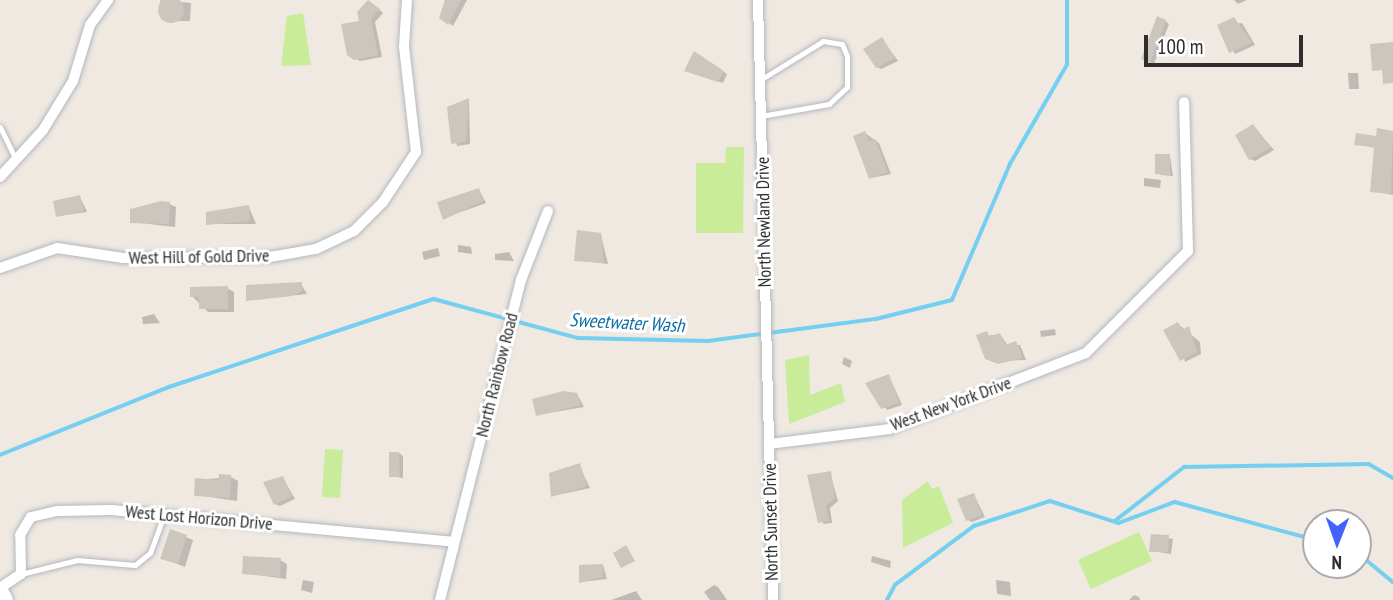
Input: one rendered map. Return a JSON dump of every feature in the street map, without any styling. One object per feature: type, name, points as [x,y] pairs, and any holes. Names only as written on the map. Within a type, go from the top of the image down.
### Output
[{"type":"main road","points":[[0,589],[5,600]]},
{"type":"street","points":[[0,177],[43,130],[73,81],[90,26],[108,0]]},
{"type":"street","name":"West Hill of Gold Drive","points":[[0,268],[57,248],[123,258],[270,257],[316,249],[354,230],[383,202],[416,152],[404,46],[407,0]]},
{"type":"street","name":"North Newland Drive","points":[[758,0],[769,444]]},
{"type":"street","name":"West New York Drive","points":[[769,444],[889,429],[1086,353],[1188,251],[1184,102]]},
{"type":"street","name":"North Rainbow Road","points":[[440,600],[521,280],[548,211]]},
{"type":"street","name":"North Sunset Drive","points":[[769,444],[773,600]]},
{"type":"street","name":"West Lost Horizon Drive","points":[[21,574],[20,535],[31,517],[111,510],[453,542]]},
{"type":"street","points":[[0,589],[21,574]]},
{"type":"lane","points":[[760,80],[823,41],[842,44],[848,56],[847,87],[829,104],[761,116]]},
{"type":"lane","points":[[0,127],[15,158]]},
{"type":"lane","points":[[21,574],[77,560],[135,565],[150,553],[164,515]]},
{"type":"green space","points":[[303,13],[311,65],[281,66],[287,16]]},
{"type":"green space","points":[[726,147],[744,147],[743,233],[696,233],[696,163],[725,163]]},
{"type":"green space","points":[[809,355],[810,395],[841,383],[845,402],[789,424],[785,360]]},
{"type":"green space","points":[[325,449],[343,450],[340,498],[322,497]]},
{"type":"green space","points":[[928,481],[932,489],[939,486],[953,523],[903,548],[902,500]]},
{"type":"green space","points":[[1139,532],[1152,561],[1091,589],[1078,560]]},
{"type":"building","points":[[171,-3],[180,1],[184,10],[180,19],[171,23],[162,19],[158,10],[162,1]]},
{"type":"building","points":[[368,0],[380,9],[371,19],[378,55],[354,60],[347,55],[341,24],[359,21],[357,12]]},
{"type":"building","points":[[445,0],[461,0],[448,25],[439,18]]},
{"type":"building","points":[[1157,16],[1166,20],[1150,63],[1141,59]]},
{"type":"building","points":[[1234,17],[1252,43],[1229,53],[1217,25]]},
{"type":"building","points":[[882,37],[895,58],[876,68],[863,49]]},
{"type":"building","points":[[1393,42],[1393,83],[1383,84],[1382,70],[1372,71],[1370,44]]},
{"type":"building","points":[[694,51],[724,71],[718,82],[684,71]]},
{"type":"building","points":[[469,98],[466,142],[451,144],[447,107]]},
{"type":"building","points":[[1253,124],[1271,148],[1249,160],[1235,135]]},
{"type":"building","points":[[1377,128],[1393,131],[1391,194],[1370,192],[1374,147],[1354,145],[1356,133],[1376,136]]},
{"type":"building","points":[[865,131],[869,141],[875,139],[888,172],[869,179],[853,136]]},
{"type":"building","points":[[1155,154],[1170,154],[1170,175],[1155,174]]},
{"type":"building","points":[[479,188],[483,201],[443,220],[437,202]]},
{"type":"building","points":[[80,195],[84,211],[56,217],[53,201]]},
{"type":"building","points":[[161,201],[170,202],[169,224],[130,223],[130,209]]},
{"type":"building","points":[[249,205],[250,221],[206,225],[206,212]]},
{"type":"building","points":[[577,230],[601,233],[604,263],[574,261]]},
{"type":"building","points":[[302,282],[302,291],[292,296],[246,301],[246,285]]},
{"type":"building","points":[[228,286],[228,309],[199,309],[199,297],[190,297],[190,287]]},
{"type":"building","points":[[1178,322],[1182,330],[1189,326],[1197,352],[1180,361],[1163,330]]},
{"type":"building","points":[[987,331],[989,337],[1000,333],[1005,345],[1016,341],[1023,358],[998,364],[985,359],[976,335]]},
{"type":"building","points":[[889,374],[899,403],[881,409],[865,383]]},
{"type":"building","points":[[564,391],[577,393],[581,405],[536,416],[532,399]]},
{"type":"building","points":[[389,452],[399,452],[400,477],[389,477]]},
{"type":"building","points":[[580,463],[587,486],[551,497],[549,473]]},
{"type":"building","points":[[831,471],[835,498],[826,505],[829,521],[818,523],[807,475]]},
{"type":"building","points":[[219,474],[231,475],[230,498],[194,496],[195,478],[219,480]]},
{"type":"building","points":[[283,476],[292,496],[274,505],[263,482]]},
{"type":"building","points":[[974,493],[982,515],[966,521],[957,499]]},
{"type":"building","points":[[170,529],[187,535],[178,564],[160,559]]},
{"type":"building","points":[[1151,534],[1169,535],[1168,552],[1149,552]]},
{"type":"building","points":[[626,545],[635,561],[621,568],[613,553]]},
{"type":"building","points":[[243,556],[281,558],[280,577],[242,574]]},
{"type":"building","points":[[603,564],[603,577],[579,583],[579,565]]},
{"type":"waterway","name":"Sweetwater Wash","points":[[0,455],[169,387],[434,299],[578,338],[708,341],[876,319],[952,300],[1010,164],[1067,65],[1067,0]]},
{"type":"waterway","points":[[1115,521],[1184,467],[1369,464],[1393,478]]},
{"type":"waterway","points":[[887,600],[895,585],[974,526],[1050,501],[1119,523],[1175,502],[1302,536]]},
{"type":"waterway","points":[[1372,565],[1393,582]]}]
